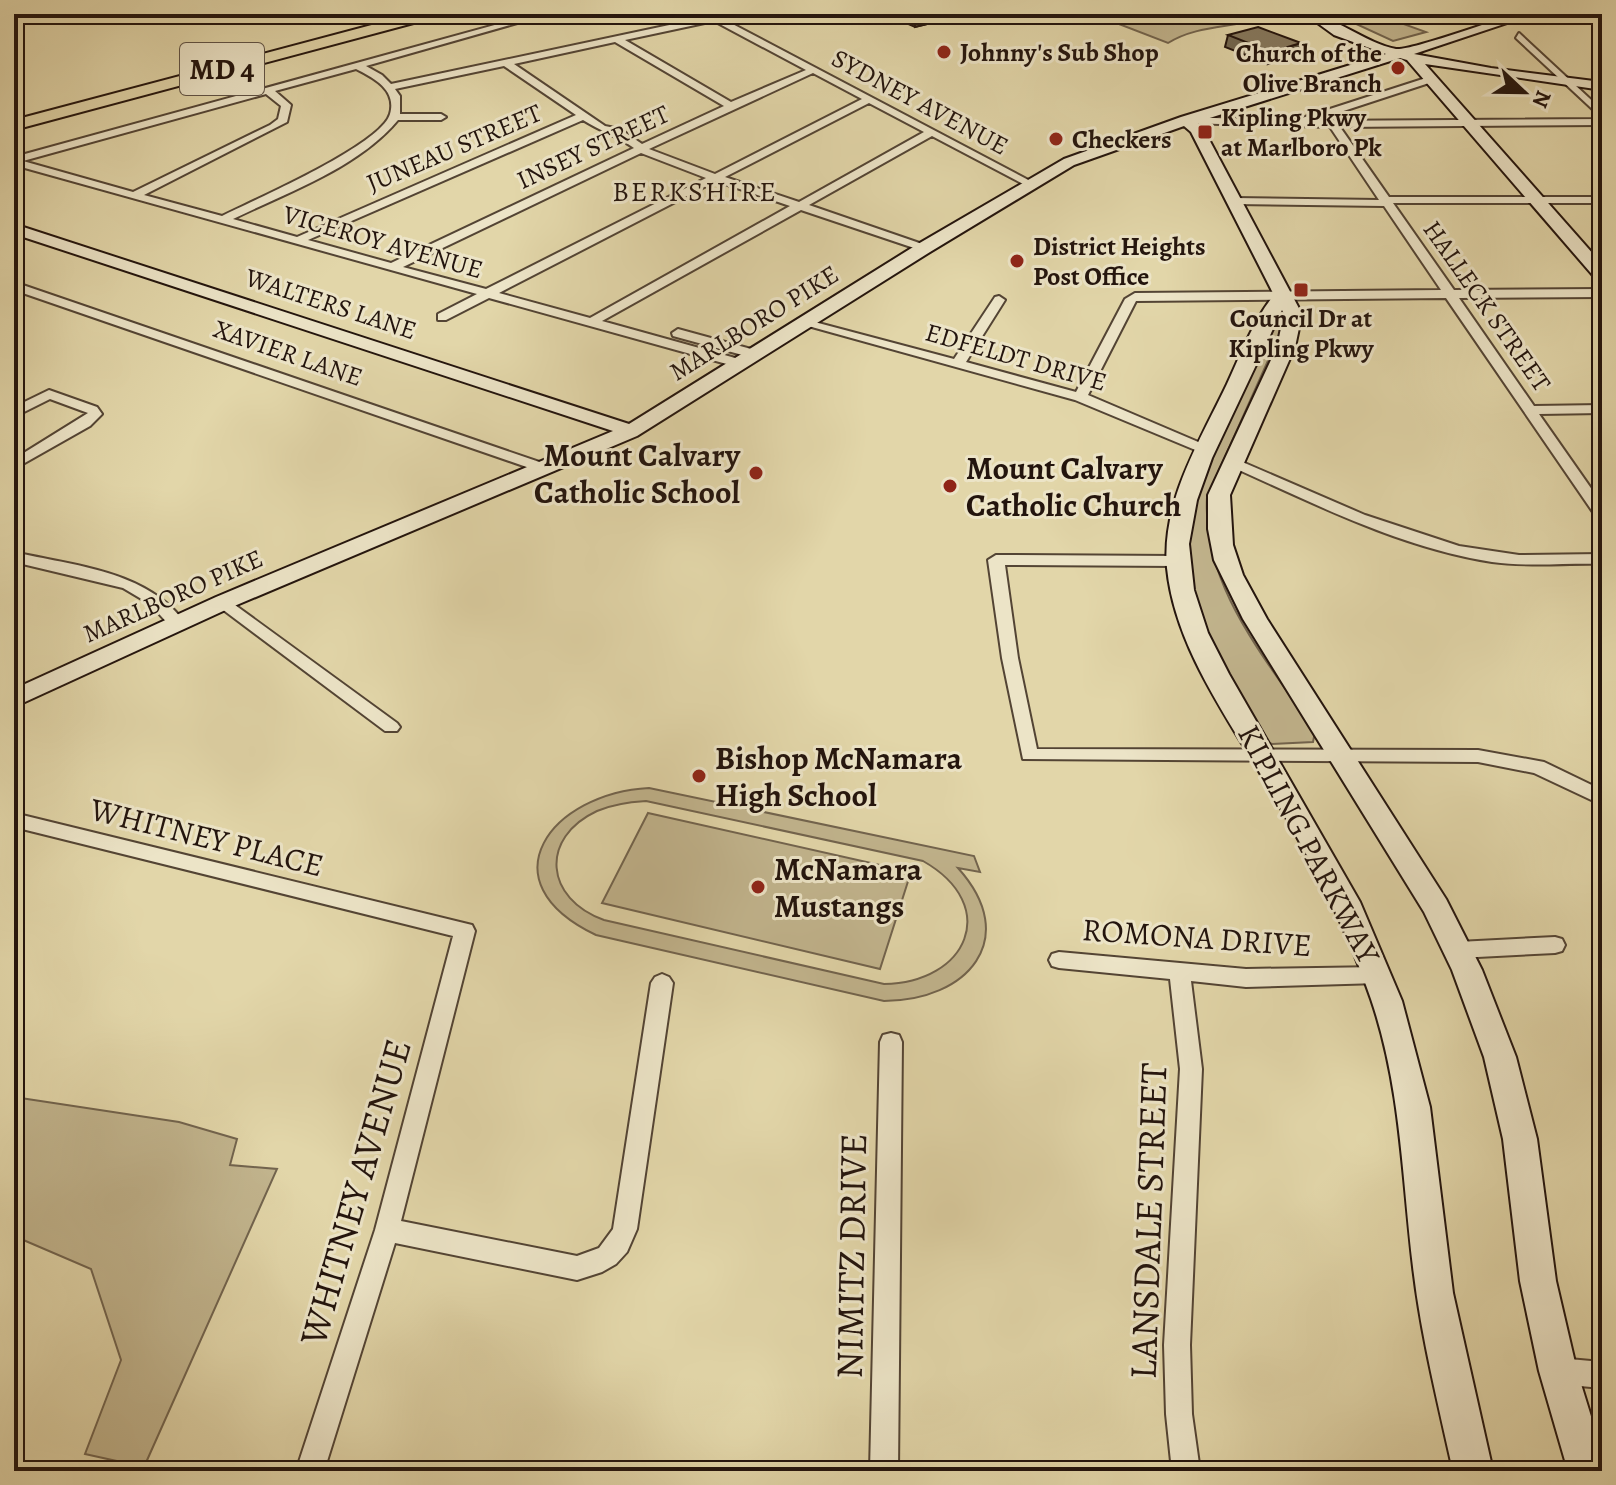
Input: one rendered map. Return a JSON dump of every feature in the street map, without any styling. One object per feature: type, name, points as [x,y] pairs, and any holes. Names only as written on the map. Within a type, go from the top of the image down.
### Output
[{"type":"highway","name":"MD 4","points":[[14,116],[401,14]]},
{"type":"highway","name":"MD 4","points":[[14,125],[431,14]]},
{"type":"street","points":[[14,161],[545,14]]},
{"type":"street","points":[[390,87],[618,40],[712,16],[735,14]]},
{"type":"street","points":[[1311,14],[1341,33],[1404,56],[1602,86]]},
{"type":"street","name":"MARLBORO PIKE","points":[[14,699],[224,602],[630,432],[1029,183],[1094,152],[1186,120],[1404,56],[1527,14]]},
{"type":"street","name":"SYDNEY AVENUE","points":[[712,16],[1029,183]]},
{"type":"street","points":[[1519,36],[1602,115]]},
{"type":"street","points":[[618,40],[731,106]]},
{"type":"street","points":[[1404,56],[1469,122],[1602,275]]},
{"type":"street","points":[[508,64],[602,128],[616,131],[652,156],[792,209]]},
{"type":"street","points":[[223,220],[366,144],[394,117],[395,96],[390,87],[358,66]]},
{"type":"street","name":"INSEY STREET","points":[[393,267],[813,70]]},
{"type":"street","points":[[1304,124],[1309,118],[1429,80]]},
{"type":"street","points":[[135,195],[260,135],[283,120],[286,105],[268,91]]},
{"type":"street","points":[[442,317],[869,99]]},
{"type":"street","name":"JUNEAU STREET","points":[[297,241],[585,115]]},
{"type":"street","points":[[394,117],[441,117]]},
{"type":"street","points":[[1186,120],[1304,124],[1602,122]]},
{"type":"street","name":"KIPLING PARKWAY","points":[[1186,120],[1197,130],[1292,309],[1293,327],[1219,495],[1217,513],[1224,562],[1255,619],[1436,907],[1458,950],[1493,1036],[1516,1126],[1538,1281],[1558,1371],[1588,1471]]},
{"type":"street","name":"HALLECK STREET","points":[[1333,124],[1602,515]]},
{"type":"street","points":[[602,128],[604,135],[629,155],[702,184],[792,209],[919,251]]},
{"type":"street","points":[[592,322],[930,133]]},
{"type":"street","name":"VICEROY AVENUE","points":[[35,155],[605,314],[749,360]]},
{"type":"street","name":"VICEROY AVENUE","points":[[14,161],[487,294],[749,360]]},
{"type":"street","points":[[1234,201],[1602,200]]},
{"type":"street","name":"WALTERS LANE","points":[[14,229],[595,417],[630,432]]},
{"type":"street","name":"XAVIER LANE","points":[[14,286],[546,469]]},
{"type":"street","points":[[1080,397],[1131,299],[1146,295],[1602,293]]},
{"type":"street","name":"KIPLING PARKWAY","points":[[1285,294],[1271,311],[1205,450],[1180,513],[1177,561],[1182,589],[1200,642],[1343,894],[1379,975],[1401,1044],[1415,1110],[1435,1294],[1473,1471]]},
{"type":"street","points":[[958,364],[999,300]]},
{"type":"street","name":"EDFELDT DRIVE","points":[[807,324],[1080,397],[1205,450]]},
{"type":"street","points":[[14,413],[49,394],[92,410],[95,414],[14,465]]},
{"type":"street","points":[[1529,410],[1602,409]]},
{"type":"street","points":[[1233,462],[1388,529],[1429,543],[1498,558],[1602,559]]},
{"type":"street","points":[[14,557],[128,584],[156,600],[178,624]]},
{"type":"street","points":[[1177,561],[996,560],[1010,658],[1029,755],[1435,754],[1513,760],[1553,773],[1602,798]]},
{"type":"street","points":[[224,602],[391,727]]},
{"type":"street","name":"WHITNEY PLACE","points":[[14,820],[465,931]]},
{"type":"street","name":"WHITNEY AVENUE","points":[[310,1471],[387,1230],[465,931]]},
{"type":"street","points":[[1458,950],[1555,945]]},
{"type":"street","name":"ROMONA DRIVE","points":[[1059,960],[1246,978],[1379,975]]},
{"type":"street","name":"LANSDALE STREET","points":[[1180,973],[1191,1083],[1177,1345],[1179,1414],[1186,1471]]},
{"type":"street","points":[[387,1230],[577,1268],[592,1265],[611,1253],[625,1229],[662,983]]},
{"type":"street","name":"NIMITZ DRIVE","points":[[884,1471],[891,1042]]},
{"type":"street","points":[[1558,1371],[1602,1375]]},
{"type":"shaded area","points":[[1093,14],[1273,14],[1193,32],[1168,43]]},
{"type":"shaded area","points":[[1349,14],[1376,14],[1426,32],[1393,41],[1354,23]]},
{"type":"shaded area","points":[[1283,307],[1284,325],[1207,497],[1208,530],[1215,562],[1227,592],[1259,650],[1315,732],[1313,742],[1272,744],[1262,739],[1190,600],[1186,508]]},
{"type":"shaded area","points":[[649,788],[974,856],[980,872],[958,868],[977,894],[985,919],[985,941],[976,961],[961,978],[940,990],[914,998],[884,1001],[596,935],[562,913],[543,890],[538,866],[544,843],[560,822],[584,805],[614,794]],"holes":[[[646,801],[923,861],[947,879],[962,899],[967,919],[964,939],[954,957],[936,971],[913,980],[884,984],[604,920],[584,910],[570,898],[557,868],[558,852],[565,836],[578,823],[609,807]]]},
{"type":"shaded area","name":"McNamara Mustangs","points":[[648,813],[911,872],[880,969],[602,903]]},
{"type":"shaded area","points":[[14,1097],[179,1122],[237,1139],[230,1165],[277,1169],[144,1467],[85,1454],[121,1360],[91,1269],[14,1236]]},
{"type":"building","points":[[1258,27],[1301,43],[1271,52],[1228,35]]},
{"type":"place","name":"Johnny's Sub Shop","points":[[944,52]]},
{"type":"place","name":"Church of the Olive Branch","points":[[1398,68]]},
{"type":"place","name":"Kipling Pkwy at Marlboro Pk","points":[[1205,132]]},
{"type":"place","name":"Checkers","points":[[1056,139]]},
{"type":"place","name":"District Heights Post Office","points":[[1017,261]]},
{"type":"place","name":"Council Dr at Kipling Pkwy","points":[[1301,290]]},
{"type":"place","name":"Mount Calvary Catholic School","points":[[756,473]]},
{"type":"place","name":"Mount Calvary Catholic Church","points":[[950,486]]},
{"type":"place","name":"Bishop McNamara High School","points":[[699,776]]},
{"type":"place","name":"McNamara Mustangs","points":[[758,887]]},
{"type":"district","name":"BERKSHIRE","points":[[695,192]]}]
